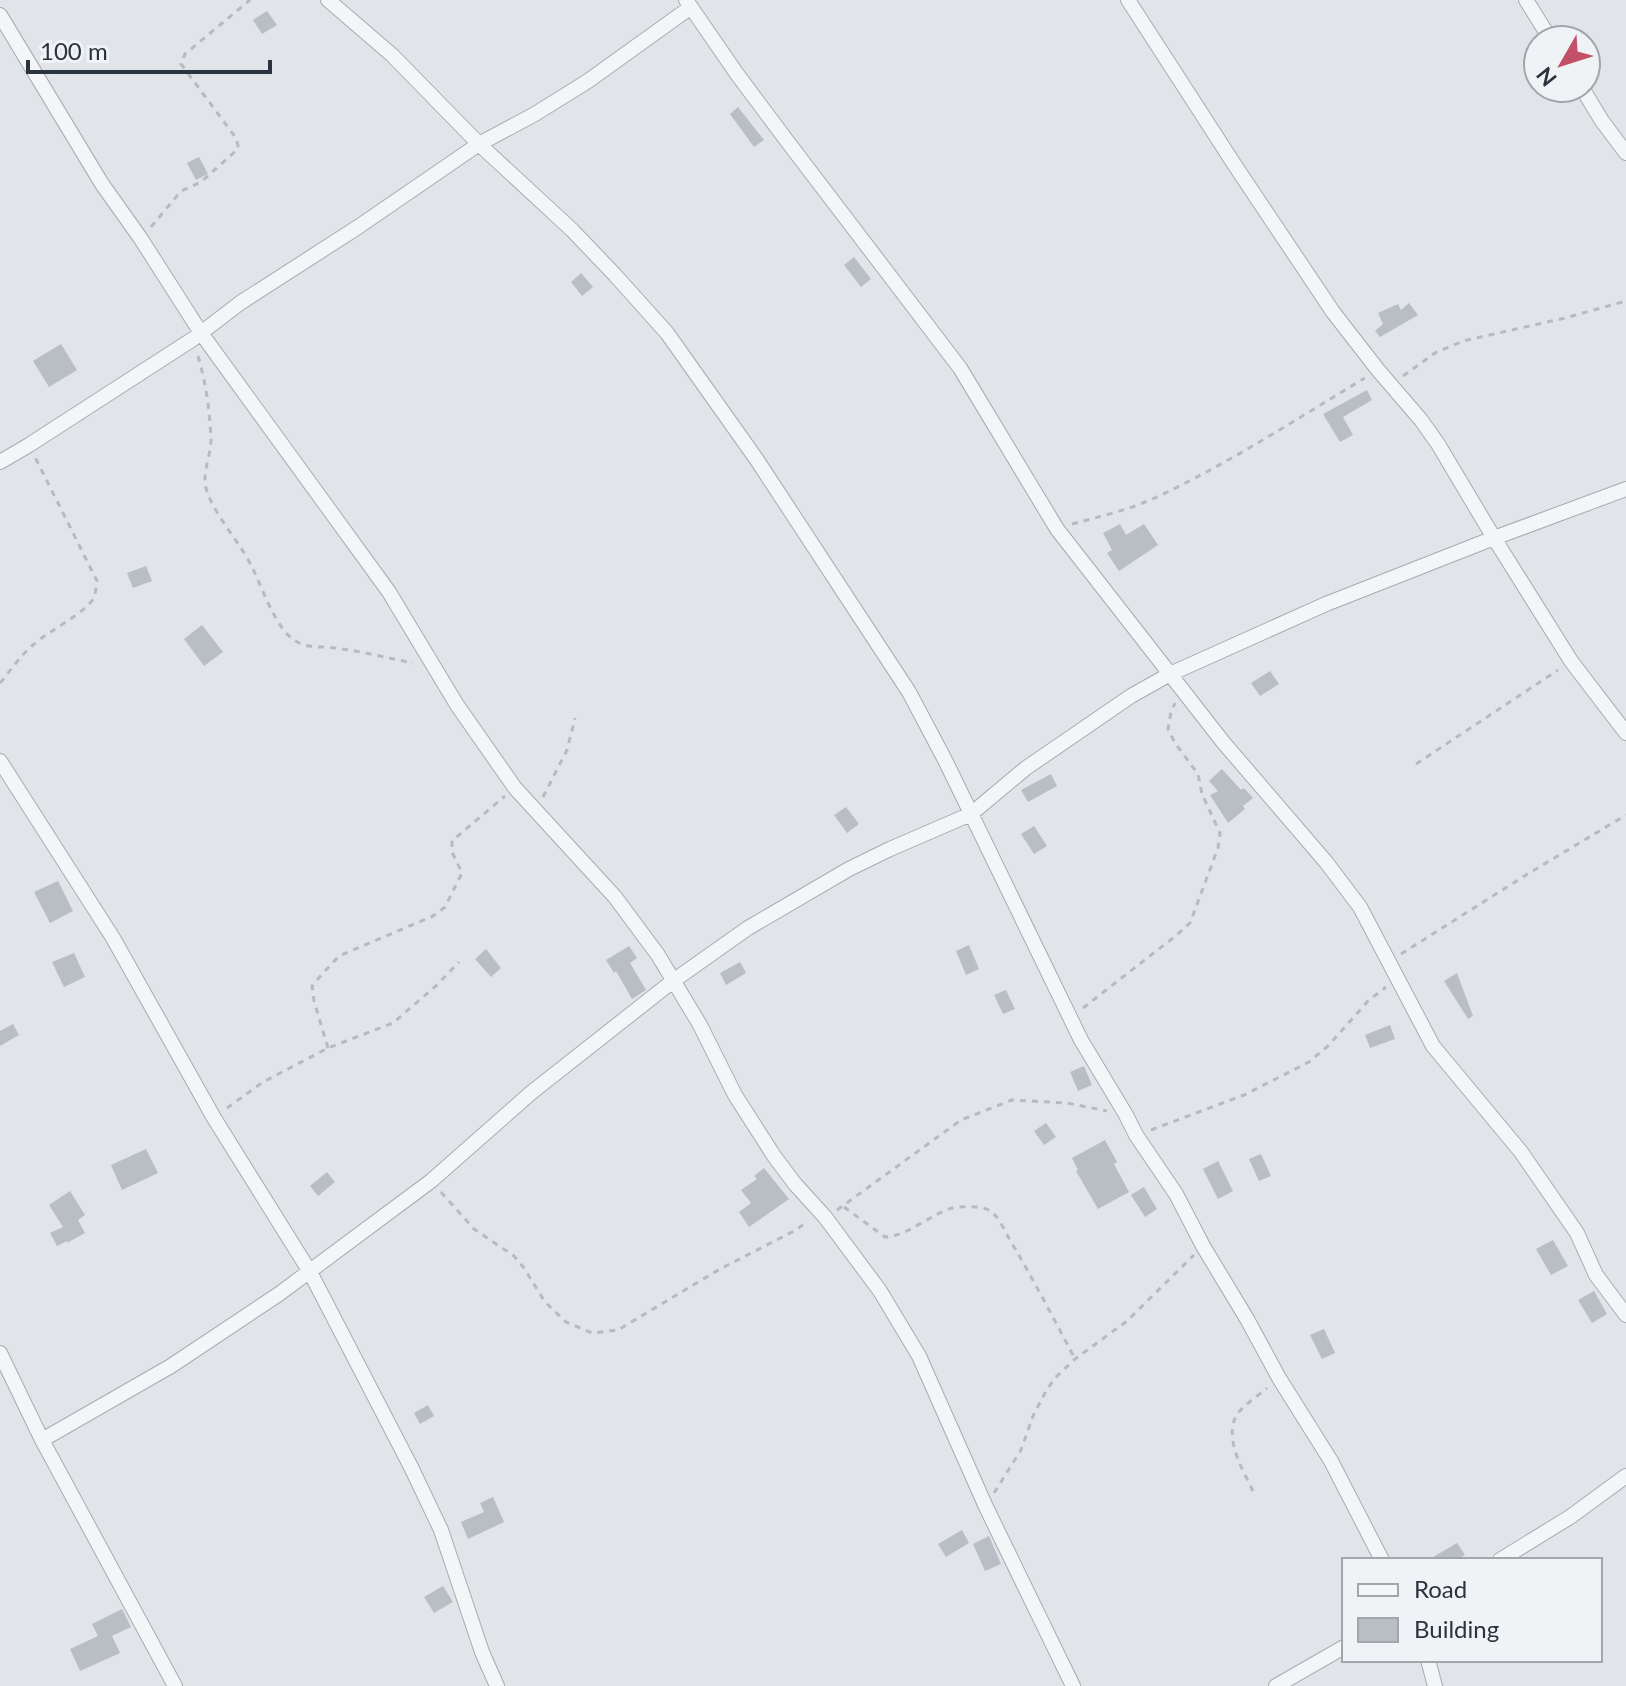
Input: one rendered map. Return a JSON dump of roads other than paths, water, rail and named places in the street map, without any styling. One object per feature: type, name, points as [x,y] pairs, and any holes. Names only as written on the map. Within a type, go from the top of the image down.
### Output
[{"type":"street","points":[[328,0],[392,55],[479,144],[583,241],[667,333],[757,460],[909,692],[1069,1018],[1136,1135],[1176,1194],[1279,1378],[1331,1461],[1381,1558]]},
{"type":"street","points":[[1128,0],[1333,312],[1438,444],[1571,661],[1626,733]]},
{"type":"street","points":[[1526,0],[1541,24]]},
{"type":"street","points":[[0,462],[197,336],[240,303],[479,144],[588,81],[688,3],[746,87],[960,368],[1057,529],[1223,742],[1326,862],[1360,907],[1433,1046],[1521,1152],[1577,1233],[1596,1275],[1626,1315]]},
{"type":"street","points":[[0,15],[102,184],[141,239],[197,336],[374,570],[432,667],[515,788],[615,897],[658,955],[700,1025],[735,1095],[774,1156],[825,1217],[880,1291],[919,1356],[986,1507],[1073,1686]]},
{"type":"street","points":[[1592,104],[1626,153]]},
{"type":"street","points":[[42,1440],[171,1366],[310,1272],[431,1181],[532,1092],[673,981],[748,928],[828,880],[971,814],[1058,745],[1131,696],[1170,674],[1326,604],[1626,489]]},
{"type":"street","points":[[0,761],[113,938],[214,1118],[310,1272],[441,1530],[482,1652],[497,1686]]},
{"type":"street","points":[[0,1353],[42,1440],[175,1686]]},
{"type":"street","points":[[1503,1558],[1570,1517],[1626,1476]]},
{"type":"street","points":[[1276,1686],[1342,1648]]},
{"type":"street","points":[[1429,1662],[1435,1686]]}]
